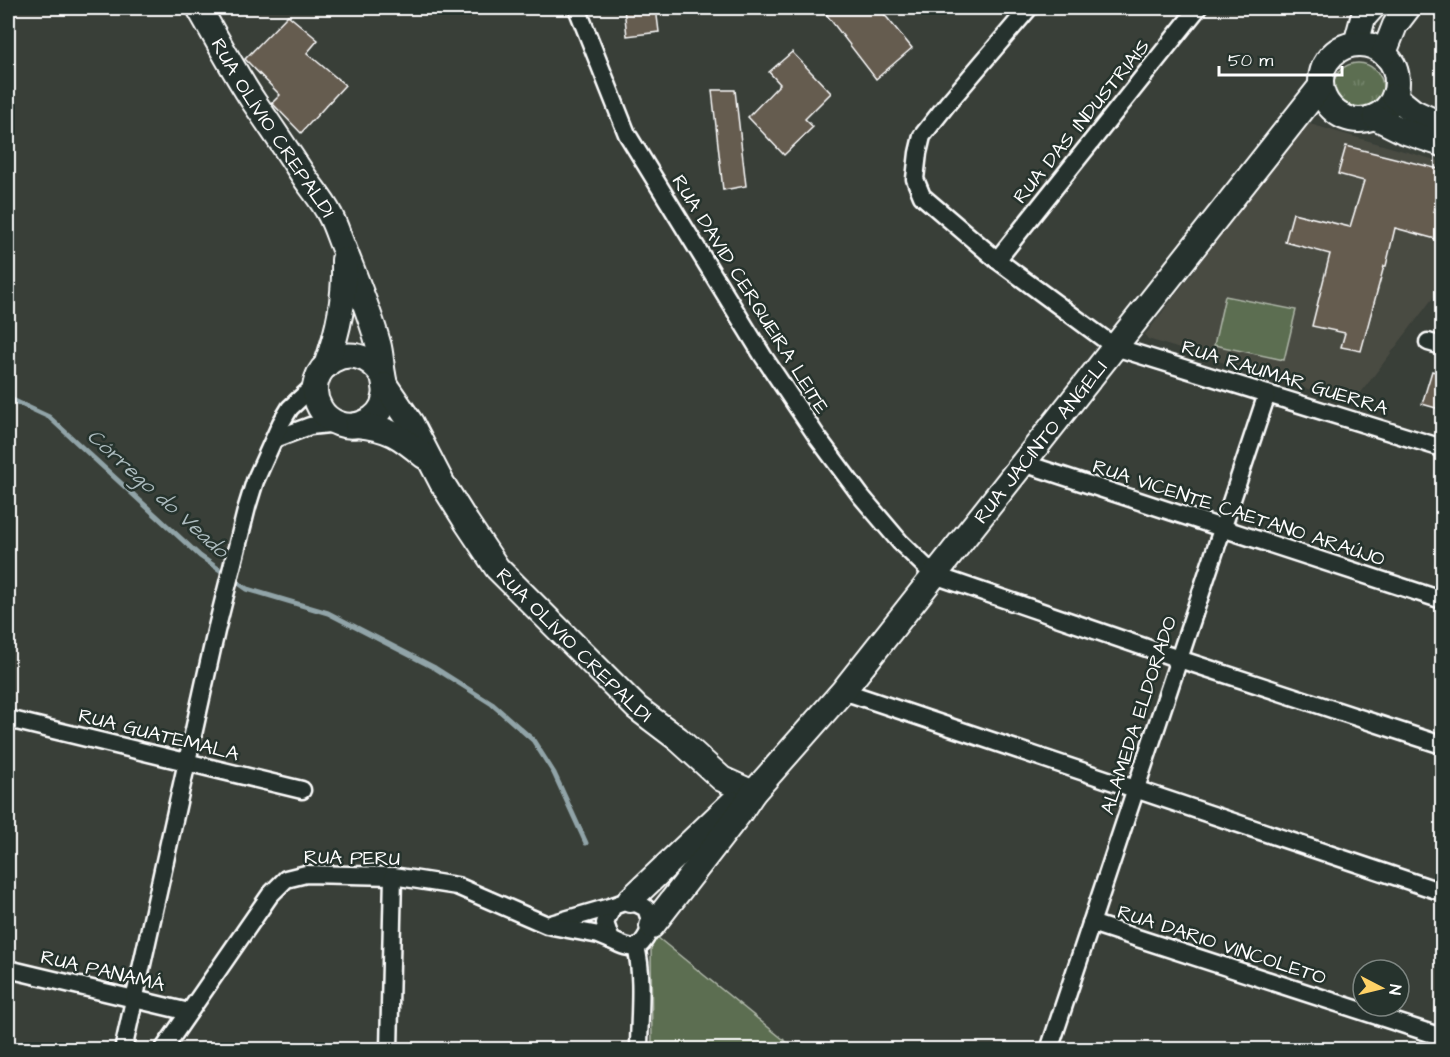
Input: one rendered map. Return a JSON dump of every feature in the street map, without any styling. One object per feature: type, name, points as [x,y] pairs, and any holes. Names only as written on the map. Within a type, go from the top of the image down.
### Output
[{"type":"street","name":"RUA OLÍVIO CREPALDI","points":[[199,8],[251,99],[330,215],[357,281],[379,345],[384,380],[411,423],[460,513],[497,567],[638,708],[722,778],[753,793]]},
{"type":"street","name":"RUA DAVID CERQUEIRA LEITE","points":[[576,8],[627,134],[763,356],[818,438],[861,496],[900,542],[934,575]]},
{"type":"street","name":"RUA RAUMAR GUERRA","points":[[1029,8],[922,136],[915,179],[922,196],[997,260],[1115,347],[1443,448]]},
{"type":"street","name":"RUA DAS INDUSTRIAIS","points":[[997,260],[1198,8]]},
{"type":"street","points":[[1384,53],[1395,25],[1408,8]]},
{"type":"street","points":[[1356,44],[1362,11]]},
{"type":"street","points":[[1356,44],[1371,45],[1384,53],[1392,63],[1397,79],[1394,96],[1389,106],[1375,117],[1363,120],[1348,119],[1335,112],[1326,101],[1321,86],[1322,71],[1329,57],[1342,48],[1356,44]]},
{"type":"street","name":"RUA JACINTO ANGELI","points":[[652,926],[753,793],[843,691],[1321,86]]},
{"type":"street","points":[[1394,96],[1414,112],[1443,125]]},
{"type":"street","points":[[1375,117],[1403,132],[1443,144]]},
{"type":"street","name":"RUA OLÍVIO CREPALDI","points":[[321,374],[334,344],[343,303],[344,248]]},
{"type":"street","points":[[123,1050],[216,631],[255,481],[281,423],[290,408],[330,362],[339,357],[360,356],[377,367],[384,380],[386,395],[378,413],[371,419],[347,424],[310,426],[275,439]]},
{"type":"street","points":[[321,374],[316,398],[320,408],[326,416],[347,424]]},
{"type":"street","name":"ALAMEDA ELDORADO","points":[[1049,1050],[1267,394]]},
{"type":"street","name":"RUA OLÍVIO CREPALDI","points":[[347,424],[392,432],[431,461]]},
{"type":"street","name":"RUA VICENTE CAETANO ARAÚJO","points":[[1023,463],[1443,600]]},
{"type":"street","points":[[934,575],[1179,659],[1443,745]]},
{"type":"street","points":[[843,691],[1443,892]]},
{"type":"street","name":"RUA GUATEMALA","points":[[8,719],[302,790]]},
{"type":"street","name":"RUA JACINTO ANGELI","points":[[622,903],[730,804],[753,793]]},
{"type":"street","name":"RUA PERU","points":[[163,1050],[270,896],[286,879],[306,874],[393,876],[457,886],[547,925],[599,935],[610,940]]},
{"type":"street","points":[[388,1050],[393,876]]},
{"type":"street","points":[[547,925],[622,903],[646,908],[652,926],[644,942],[636,947],[627,948],[610,940],[605,922],[622,903]]},
{"type":"street","name":"RUA DARIO VINCOLETO","points":[[1091,923],[1443,1037]]},
{"type":"street","points":[[636,947],[639,955],[640,977],[639,1050]]},
{"type":"street","name":"RUA PANAMÁ","points":[[8,969],[189,1012]]},
{"type":"shaded area","points":[[1306,123],[1442,162],[1442,286],[1353,403],[1148,339],[1145,335]]},
{"type":"green space","points":[[1358,63],[1367,65],[1378,74],[1383,88],[1381,97],[1372,108],[1358,113],[1349,111],[1338,102],[1333,88],[1335,79],[1344,68]]},
{"type":"green space","points":[[1225,296],[1296,310],[1284,360],[1214,345]]},
{"type":"green space","points":[[657,937],[795,1049],[652,1049],[651,947]]},
{"type":"building","points":[[624,8],[656,8],[659,32],[627,36]]},
{"type":"building","points":[[835,8],[879,8],[912,48],[876,79],[826,14]]},
{"type":"building","points":[[288,15],[318,40],[307,53],[345,85],[301,133],[272,103],[280,95],[245,59]]},
{"type":"building","points":[[792,52],[831,93],[805,119],[813,127],[784,155],[748,117],[780,84],[769,72]]},
{"type":"building","points":[[712,90],[735,90],[746,186],[723,190]]},
{"type":"building","points":[[1346,146],[1443,170],[1433,212],[1443,215],[1443,241],[1395,228],[1361,351],[1341,347],[1345,333],[1312,326],[1330,254],[1285,242],[1293,213],[1350,227],[1364,181],[1338,174]]},
{"type":"building","points":[[1432,371],[1443,374],[1443,410],[1422,404]]},
{"type":"waterway","name":"Córrego do Veado","points":[[8,398],[49,417],[200,556],[247,589],[328,613],[435,668],[492,704],[533,740],[554,773],[586,843]]}]
